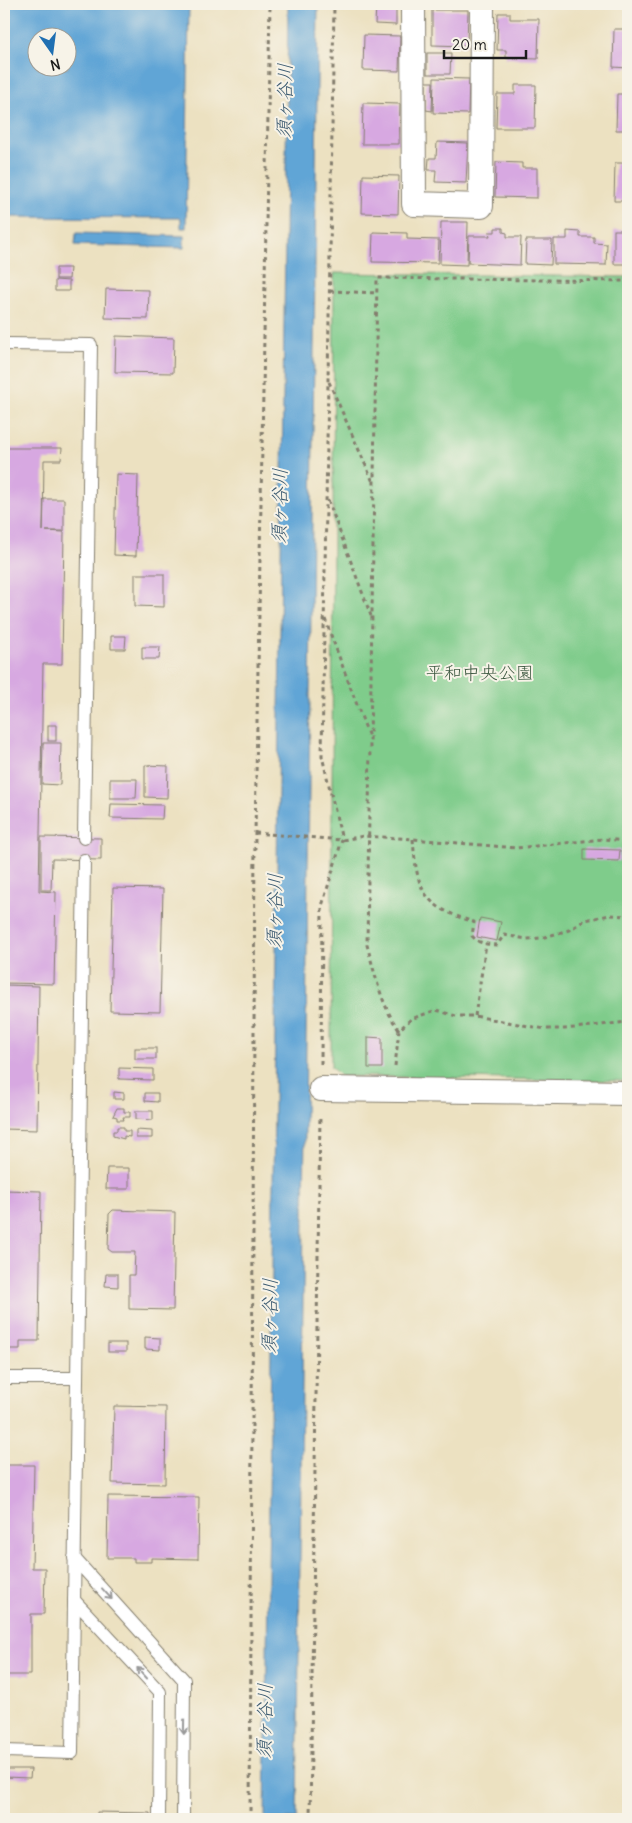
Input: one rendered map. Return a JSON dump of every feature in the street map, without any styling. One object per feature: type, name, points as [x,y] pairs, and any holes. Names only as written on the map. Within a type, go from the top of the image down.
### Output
[{"type":"street","points":[[413,4],[414,204],[481,206],[482,4]]},
{"type":"street","points":[[321,1089],[628,1093]]},
{"type":"lane","points":[[4,344],[91,345],[84,838]]},
{"type":"lane","points":[[4,1751],[72,1753],[84,860]]},
{"type":"lane","points":[[4,1378],[77,1378]]},
{"type":"lane","points":[[74,1558],[184,1680],[183,1819]]},
{"type":"lane","points":[[74,1600],[160,1692],[159,1819]]},
{"type":"path","points":[[250,1819],[256,833],[270,4]]},
{"type":"path","points":[[310,1819],[322,906],[342,840],[322,756],[334,4]]},
{"type":"path","points":[[395,1090],[398,1030],[390,1018],[379,990],[367,945],[376,278],[628,281]]},
{"type":"path","points":[[330,291],[376,293]]},
{"type":"path","points":[[328,381],[374,484]]},
{"type":"path","points":[[326,497],[372,619]]},
{"type":"path","points":[[324,617],[370,740]]},
{"type":"path","points":[[256,833],[342,840],[369,836],[516,848],[603,839],[628,841]]},
{"type":"path","points":[[413,839],[415,872],[423,890],[437,908],[449,915],[474,922],[472,936],[477,941],[497,945],[504,935],[527,939],[542,938],[569,930],[586,920],[610,915],[628,916]]},
{"type":"path","points":[[475,1016],[486,944]]},
{"type":"path","points":[[398,1030],[411,1019],[436,1010],[456,1016],[475,1016],[545,1029],[628,1022]]},
{"type":"green space","name":"平和中央公園","points":[[334,273],[628,277],[628,1081],[340,1076],[331,1067]]},
{"type":"water","points":[[4,4],[189,4],[186,228],[181,228],[181,218],[4,217]]},
{"type":"water","points":[[288,4],[318,4],[297,1819],[265,1819]]},
{"type":"water","points":[[76,233],[184,236],[184,248],[75,245]]},
{"type":"building","points":[[376,5],[396,6],[396,25],[375,24]]},
{"type":"building","points":[[432,10],[468,10],[467,46],[432,45]]},
{"type":"building","points":[[498,13],[510,13],[510,19],[539,19],[538,59],[506,58],[506,50],[497,50]]},
{"type":"building","points":[[614,29],[628,29],[628,68],[613,67]]},
{"type":"building","points":[[364,35],[400,36],[399,71],[363,70]]},
{"type":"building","points":[[427,53],[451,53],[450,74],[427,74]]},
{"type":"building","points":[[434,78],[469,79],[468,114],[433,113]]},
{"type":"building","points":[[426,82],[433,82],[432,111],[426,110]]},
{"type":"building","points":[[515,85],[536,85],[535,128],[496,128],[497,94],[515,94]]},
{"type":"building","points":[[617,94],[628,94],[628,130],[616,130]]},
{"type":"building","points":[[363,103],[400,104],[399,144],[362,144]]},
{"type":"building","points":[[437,142],[468,143],[466,183],[435,182],[436,170],[428,170],[429,158],[436,158]]},
{"type":"building","points":[[496,162],[522,163],[522,168],[537,168],[537,198],[495,197]]},
{"type":"building","points":[[615,163],[628,163],[628,201],[614,201]]},
{"type":"building","points":[[363,175],[399,176],[398,214],[362,213]]},
{"type":"building","points":[[441,222],[468,222],[467,265],[440,264]]},
{"type":"building","points":[[495,228],[503,228],[503,232],[507,233],[507,237],[521,237],[520,265],[468,263],[469,236],[490,236],[489,232],[495,232]]},
{"type":"building","points":[[614,230],[628,230],[628,264],[614,264]]},
{"type":"building","points":[[567,231],[580,232],[580,237],[594,237],[594,243],[607,244],[606,265],[554,264],[554,239],[567,239]]},
{"type":"building","points":[[373,232],[407,233],[407,239],[439,240],[438,263],[372,262]]},
{"type":"building","points":[[526,240],[552,240],[551,265],[525,264]]},
{"type":"building","points":[[56,268],[70,268],[69,279],[56,279]]},
{"type":"building","points":[[55,280],[69,281],[69,291],[55,291]]},
{"type":"building","points":[[106,289],[149,290],[148,319],[105,318]]},
{"type":"building","points":[[116,336],[174,338],[173,373],[115,372]]},
{"type":"building","points":[[4,448],[62,448],[61,460],[44,460],[43,531],[44,499],[64,499],[64,531],[46,531],[64,532],[62,664],[43,664],[39,891],[56,892],[54,984],[4,983]]},
{"type":"building","points":[[116,474],[138,475],[136,556],[114,555]]},
{"type":"building","points":[[135,574],[164,574],[164,607],[135,606]]},
{"type":"building","points":[[111,636],[126,636],[125,649],[111,649]]},
{"type":"building","points":[[142,647],[160,647],[159,659],[142,659]]},
{"type":"building","points":[[48,725],[56,725],[56,741],[48,741]]},
{"type":"building","points":[[43,743],[61,743],[60,785],[42,784]]},
{"type":"building","points":[[145,765],[168,766],[167,798],[145,797]]},
{"type":"building","points":[[110,779],[137,779],[136,798],[110,798]]},
{"type":"building","points":[[111,804],[163,805],[162,819],[110,818]]},
{"type":"building","points":[[41,837],[101,838],[101,860],[52,859],[51,890],[41,890]]},
{"type":"building","points":[[584,849],[620,850],[619,861],[584,860]]},
{"type":"building","points":[[113,888],[163,889],[160,1012],[110,1011]]},
{"type":"building","points":[[480,918],[501,922],[497,941],[477,937]]},
{"type":"building","points":[[4,985],[39,986],[37,1130],[4,1129]]},
{"type":"building","points":[[368,1037],[382,1038],[382,1068],[368,1068]]},
{"type":"building","points":[[135,1048],[156,1048],[156,1059],[135,1059]]},
{"type":"building","points":[[119,1068],[153,1069],[153,1080],[119,1079]]},
{"type":"building","points":[[114,1092],[124,1093],[124,1099],[114,1099]]},
{"type":"building","points":[[145,1093],[158,1093],[158,1102],[145,1101]]},
{"type":"building","points":[[117,1108],[124,1108],[124,1112],[130,1112],[130,1117],[123,1117],[124,1120],[117,1120],[117,1117],[113,1116]]},
{"type":"building","points":[[136,1111],[153,1111],[153,1120],[136,1119]]},
{"type":"building","points":[[117,1127],[124,1127],[124,1131],[130,1131],[130,1137],[124,1136],[124,1139],[113,1136],[113,1131],[117,1131]]},
{"type":"building","points":[[136,1130],[152,1131],[152,1138],[136,1138]]},
{"type":"building","points":[[107,1168],[129,1168],[129,1189],[106,1189]]},
{"type":"building","points":[[4,1190],[41,1191],[39,1341],[20,1341],[20,1349],[4,1349]]},
{"type":"building","points":[[113,1210],[175,1212],[173,1310],[129,1309],[129,1275],[134,1275],[135,1252],[112,1252],[108,1249],[109,1214]]},
{"type":"building","points":[[106,1274],[118,1274],[118,1287],[105,1286]]},
{"type":"building","points":[[145,1337],[160,1338],[160,1350],[145,1349]]},
{"type":"building","points":[[108,1343],[126,1343],[126,1352],[108,1352]]},
{"type":"building","points":[[114,1406],[166,1407],[165,1484],[112,1483]]},
{"type":"building","points":[[4,1465],[34,1465],[32,1568],[45,1568],[44,1614],[31,1614],[31,1675],[4,1675]]},
{"type":"building","points":[[108,1496],[199,1497],[198,1559],[151,1558],[151,1562],[134,1562],[134,1558],[107,1558]]},
{"type":"building","points":[[4,1769],[31,1769],[30,1778],[4,1777]]},
{"type":"building","points":[[97,1812],[150,1813],[150,1819],[97,1819]]},
{"type":"water label","name":"須ヶ谷川","points":[[284,101]]},
{"type":"water label","name":"須ヶ谷川","points":[[279,506]]},
{"type":"water label","name":"須ヶ谷川","points":[[274,911]]},
{"type":"water label","name":"須ヶ谷川","points":[[269,1316]]},
{"type":"water label","name":"須ヶ谷川","points":[[264,1721]]}]
